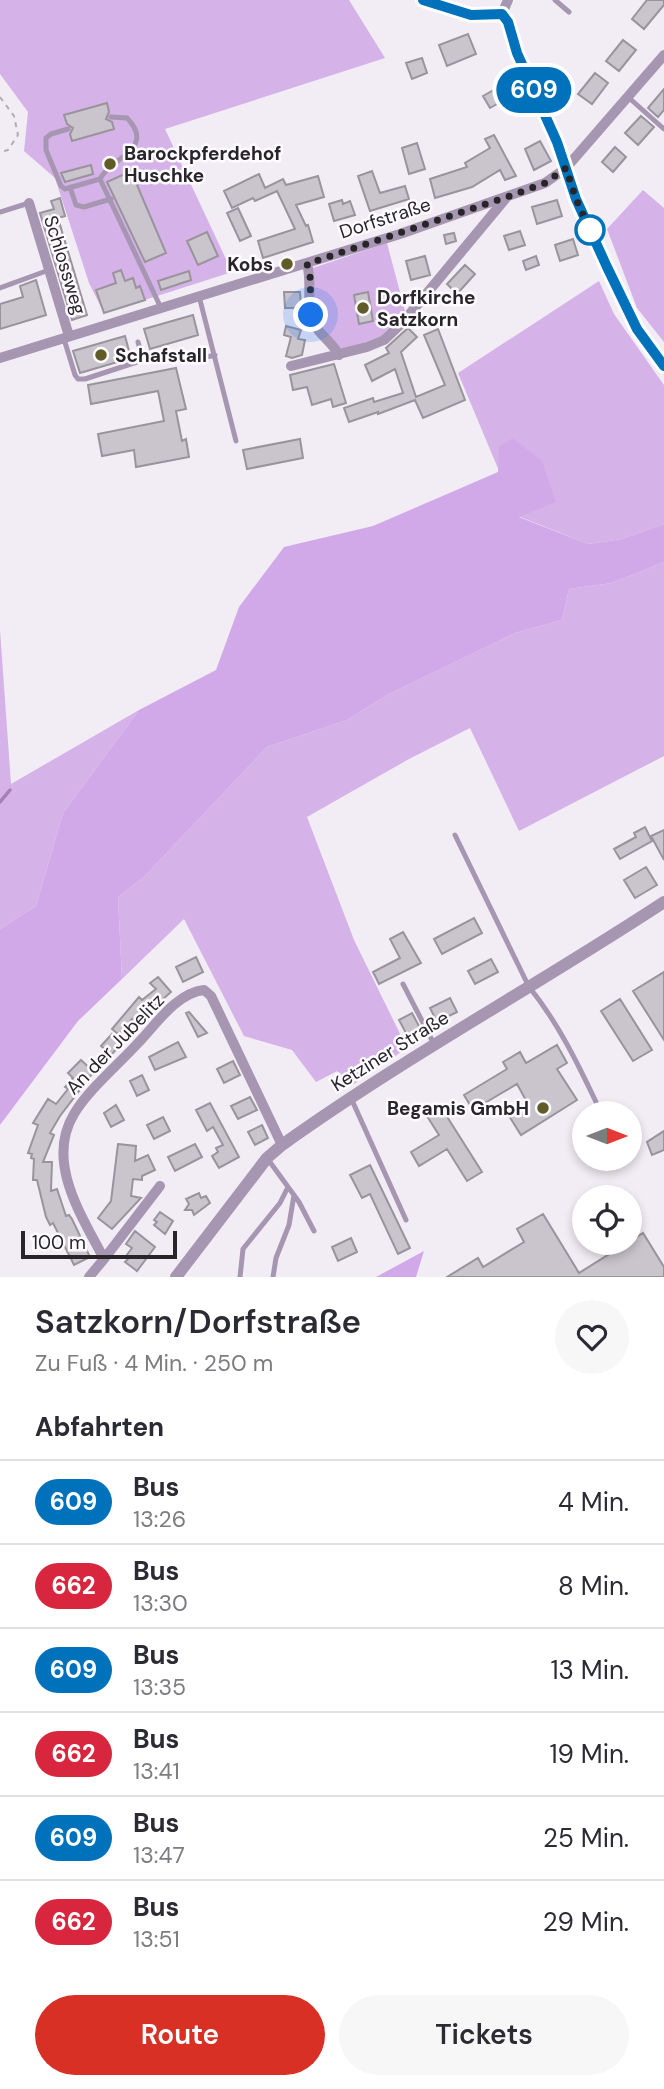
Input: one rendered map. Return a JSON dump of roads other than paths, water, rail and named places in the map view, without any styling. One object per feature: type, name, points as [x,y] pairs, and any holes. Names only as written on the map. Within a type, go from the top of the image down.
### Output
[{"type":"street","points":[[423,0],[471,15],[502,14]]},
{"type":"street","points":[[502,14],[508,0]]},
{"type":"street","points":[[502,14],[508,22],[517,53],[566,168],[576,199],[629,314],[664,366]]},
{"type":"street","name":"Dorfstraße","points":[[0,358],[307,264],[545,183],[566,168],[628,97],[660,68],[664,55]]},
{"type":"street","points":[[291,366],[340,355],[384,340],[507,197]]},
{"type":"street","name":"Schlossweg","points":[[29,203],[66,337]]},
{"type":"street","points":[[307,264],[310,274],[311,315],[316,329],[335,346],[340,355]]},
{"type":"street","name":"Ketziner Straße","points":[[176,1277],[267,1158],[282,1145],[350,1098],[664,902]]},
{"type":"street","name":"An der Jubelitz","points":[[104,1259],[71,1193],[63,1154],[66,1132],[74,1114],[87,1097],[167,1011],[194,991],[204,990],[211,996],[282,1145]]},
{"type":"street","points":[[89,1277],[160,1186]]},
{"type":"lane","points":[[555,0],[569,12]]},
{"type":"lane","points":[[628,97],[664,129]]},
{"type":"lane","points":[[68,129],[46,138],[46,149],[61,186],[65,189],[100,179],[134,148],[133,124],[123,116],[111,117]]},
{"type":"lane","points":[[100,179],[161,308]]},
{"type":"lane","points":[[70,187],[76,205],[85,207],[111,200]]},
{"type":"lane","points":[[0,212],[29,203]]},
{"type":"lane","points":[[0,288],[49,270]]},
{"type":"lane","points":[[199,296],[236,441]]},
{"type":"lane","points":[[66,337],[78,379],[102,375],[159,356],[200,359],[215,355]]},
{"type":"lane","points":[[138,342],[144,360]]},
{"type":"lane","points":[[455,835],[529,987],[543,1004],[596,1101]]},
{"type":"lane","points":[[403,984],[435,1045]]},
{"type":"lane","points":[[350,1098],[406,1220]]},
{"type":"lane","points":[[267,1158],[294,1195],[314,1231]]},
{"type":"lane","points":[[240,1277],[243,1249],[280,1203],[288,1187]]},
{"type":"lane","points":[[273,1277],[276,1258],[289,1225],[294,1195]]},
{"type":"waterway","points":[[0,802],[10,790]]},
{"type":"place","name":"Barockpferdehof Huschke","points":[[110,164]]},
{"type":"place","name":"Kobs","points":[[287,264]]},
{"type":"place","name":"Dorfkirche Satzkorn","points":[[363,308]]},
{"type":"place","name":"Schafstall","points":[[101,355]]},
{"type":"place","name":"Begamis GmbH","points":[[543,1108]]}]
